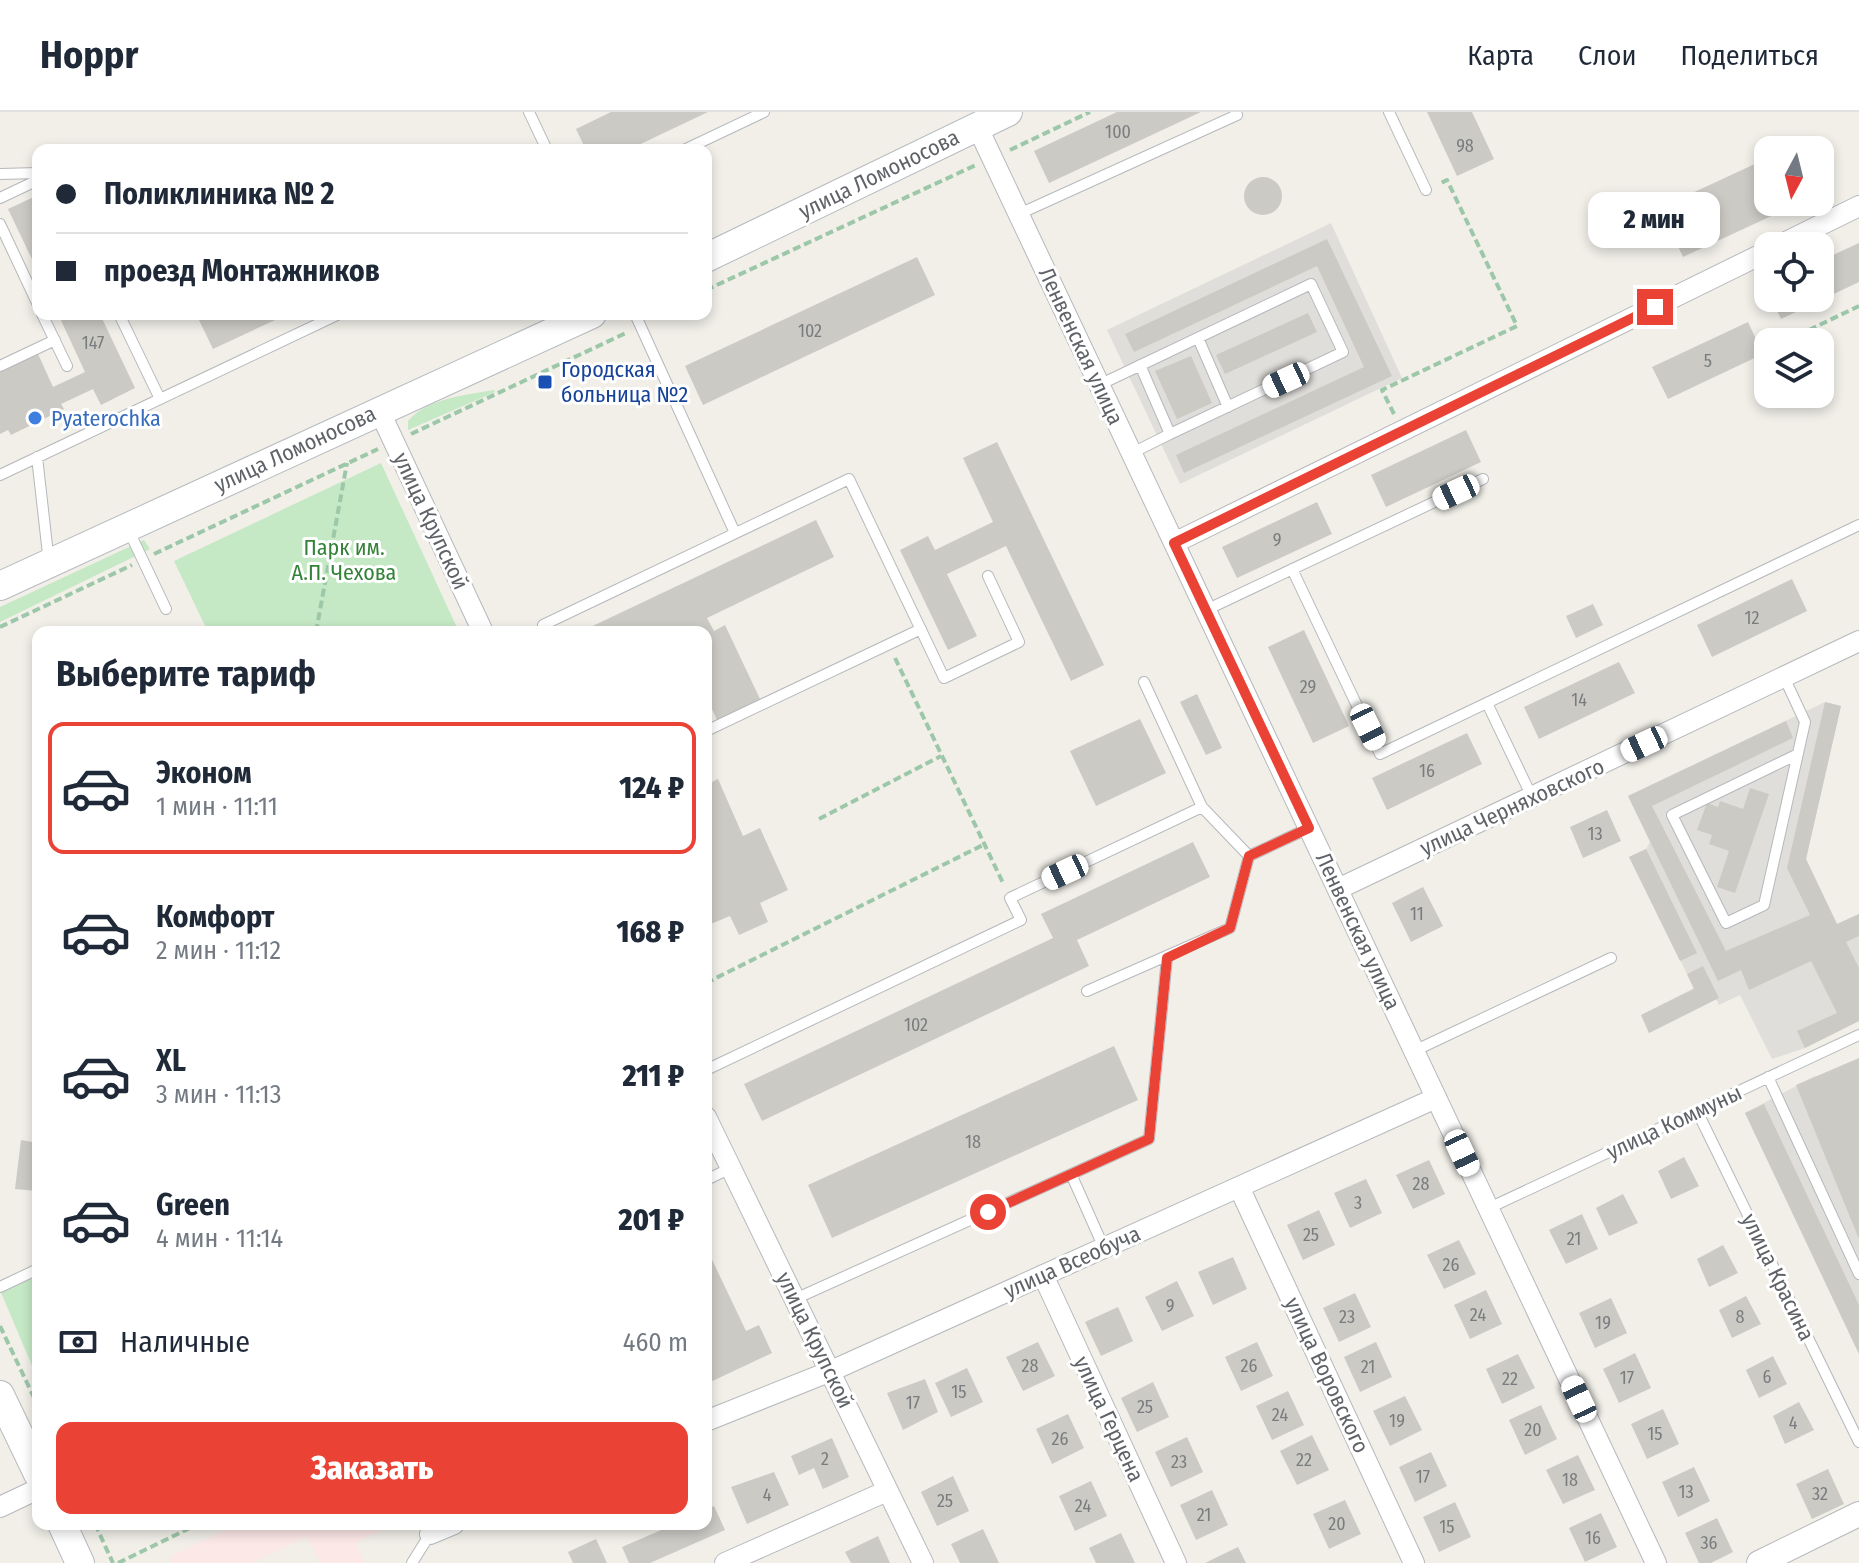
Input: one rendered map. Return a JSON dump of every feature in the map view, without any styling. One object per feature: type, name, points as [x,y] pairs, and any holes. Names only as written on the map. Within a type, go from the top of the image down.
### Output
[{"type":"main road","name":"улица Ломоносова","points":[[712,255],[997,116]]},
{"type":"main road","name":"улица Ломоносова","points":[[0,586],[579,320]]},
{"type":"main road","points":[[0,1395],[32,1462]]},
{"type":"main road","points":[[65,1530],[80,1563]]},
{"type":"street","name":"Ленвенская улица","points":[[997,116],[992,158],[1656,1563]]},
{"type":"street","points":[[1806,232],[1859,206]]},
{"type":"street","points":[[1174,543],[1754,258]]},
{"type":"street","name":"улица Крупской","points":[[379,410],[480,626]]},
{"type":"street","name":"улица Черняховского","points":[[1338,889],[1859,641]]},
{"type":"street","name":"улица Всеобуча","points":[[712,1419],[831,1371],[1436,1098]]},
{"type":"street","name":"улица Крупской","points":[[712,1129],[923,1563]]},
{"type":"street","name":"улица Воровского","points":[[1239,1187],[1414,1563]]},
{"type":"street","name":"улица Герцена","points":[[1043,1275],[1176,1563]]},
{"type":"street","points":[[725,1563],[887,1491]]},
{"type":"street","points":[[0,1507],[32,1492]]},
{"type":"street","points":[[1759,1563],[1859,1514]]},
{"type":"lane","points":[[697,144],[764,112]]},
{"type":"lane","points":[[1019,214],[1237,115],[1236,112]]},
{"type":"lane","points":[[1389,112],[1426,190]]},
{"type":"lane","points":[[532,113],[545,144]]},
{"type":"lane","points":[[0,174],[32,173]]},
{"type":"lane","points":[[0,198],[32,183]]},
{"type":"lane","points":[[0,224],[32,292]]},
{"type":"lane","points":[[1099,385],[1311,284],[1343,352],[1132,453]]},
{"type":"lane","points":[[45,320],[67,366]]},
{"type":"lane","points":[[122,320],[160,399]]},
{"type":"lane","points":[[0,475],[326,320]]},
{"type":"lane","points":[[638,320],[735,533]]},
{"type":"lane","points":[[1198,338],[1228,407]]},
{"type":"lane","points":[[0,366],[55,340]]},
{"type":"lane","points":[[1140,365],[1170,434]]},
{"type":"lane","points":[[37,457],[49,563]]},
{"type":"lane","points":[[543,625],[849,479],[944,678],[1019,642],[988,576]]},
{"type":"lane","points":[[1206,610],[1483,479]]},
{"type":"lane","points":[[1292,569],[1380,754],[1859,525]]},
{"type":"lane","points":[[127,527],[166,609]]},
{"type":"lane","points":[[712,728],[921,629]]},
{"type":"lane","points":[[1784,677],[1805,722],[1798,754],[1764,905],[1726,923],[1672,815],[1798,754]]},
{"type":"lane","points":[[1144,682],[1202,807],[1249,856]]},
{"type":"lane","points":[[1487,703],[1532,797]]},
{"type":"lane","points":[[712,1067],[1021,920],[1010,898],[1202,807]]},
{"type":"lane","points":[[1249,856],[1309,828]]},
{"type":"lane","points":[[1087,991],[1230,928],[1249,856]]},
{"type":"lane","points":[[795,1299],[1149,1139],[1167,958]]},
{"type":"lane","points":[[1414,1051],[1611,958]]},
{"type":"lane","name":"улица Коммуны","points":[[1489,1208],[1859,1035]]},
{"type":"lane","points":[[1768,1077],[1859,1274]]},
{"type":"lane","name":"улица Красина","points":[[1697,1111],[1859,1442]]},
{"type":"lane","points":[[712,1177],[731,1168]]},
{"type":"lane","points":[[1071,1174],[1104,1248]]},
{"type":"lane","points":[[0,1287],[32,1272]]},
{"type":"lane","points":[[412,1563],[428,1530]]},
{"type":"path","points":[[712,287],[1090,112]]},
{"type":"path","points":[[1402,432],[1382,390],[1517,326],[1447,180],[1426,190]]},
{"type":"path","points":[[1813,328],[1859,306]]},
{"type":"path","points":[[0,627],[394,441],[517,387],[640,326]]},
{"type":"path","points":[[317,626],[347,463]]},
{"type":"path","points":[[889,644],[1010,898]]},
{"type":"path","points":[[819,819],[942,755]]},
{"type":"path","points":[[712,980],[985,844]]},
{"type":"path","points":[[0,1326],[32,1393]]},
{"type":"path","points":[[98,1530],[116,1563],[185,1530]]},
{"type":"shaded area","points":[[1331,223],[1402,378],[1180,484],[1107,330]]},
{"type":"shaded area","points":[[1825,702],[1841,706],[1806,859],[1837,924],[1859,914],[1859,1021],[1805,1048],[1772,1059],[1740,995],[1719,1005],[1716,999],[1649,1033],[1641,1015],[1694,988],[1629,857],[1646,849],[1650,842],[1628,796]]},
{"type":"shaded area","points":[[1815,1076],[1859,1183],[1859,1354],[1745,1113]]},
{"type":"shaded area","points":[[225,1530],[383,1530],[356,1543],[365,1563],[320,1563],[307,1537],[252,1563],[172,1563],[169,1557]]},
{"type":"green space","points":[[494,390],[408,430],[408,421],[416,413],[436,402]]},
{"type":"green space","name":"Парк им. А.П. Чехова","points":[[381,463],[456,626],[205,626],[174,561]]},
{"type":"green space","points":[[144,540],[150,549],[0,622],[0,607]]},
{"type":"green space","points":[[32,1275],[32,1366],[0,1290]]},
{"type":"building","points":[[611,112],[708,112],[641,144],[583,144],[576,129]]},
{"type":"building","points":[[1117,112],[1201,112],[1049,183],[1034,151]]},
{"type":"building","points":[[1427,112],[1472,112],[1494,159],[1457,176]]},
{"type":"building","points":[[1754,164],[1754,216],[1771,216],[1683,257],[1668,225],[1657,230],[1649,213]]},
{"type":"building","points":[[1263,177],[1277,182],[1282,196],[1277,210],[1263,215],[1249,210],[1244,196],[1249,182]]},
{"type":"building","points":[[32,198],[32,259],[8,209]]},
{"type":"building","points":[[1327,239],[1392,376],[1184,473],[1176,455],[1364,367],[1317,266],[1134,352],[1125,334]]},
{"type":"building","points":[[1859,243],[1859,282],[1834,294],[1834,255]]},
{"type":"building","points":[[917,257],[935,295],[703,405],[685,366]]},
{"type":"building","points":[[1778,312],[1796,312],[1781,319]]},
{"type":"building","points":[[1308,313],[1317,332],[1225,374],[1216,355]]},
{"type":"building","points":[[61,320],[103,320],[135,388],[101,405],[93,389],[61,404],[64,409],[11,435],[8,430],[0,434],[0,372],[38,354],[53,387],[85,372]]},
{"type":"building","points":[[199,320],[275,320],[213,349]]},
{"type":"building","points":[[1748,322],[1754,335],[1754,358],[1668,399],[1652,367]]},
{"type":"building","points":[[1191,356],[1212,403],[1177,419],[1155,371]]},
{"type":"building","points":[[1466,430],[1481,462],[1386,507],[1371,475]]},
{"type":"building","points":[[997,442],[1104,665],[1071,681],[1006,546],[947,574],[977,636],[948,650],[900,550],[928,536],[935,550],[993,522],[963,458]]},
{"type":"building","points":[[1317,502],[1332,534],[1237,578],[1222,547]]},
{"type":"building","points":[[816,520],[834,557],[707,618],[711,626],[593,626]]},
{"type":"building","points":[[1792,579],[1807,611],[1712,657],[1697,625]]},
{"type":"building","points":[[1593,604],[1603,625],[1576,638],[1566,616]]},
{"type":"building","points":[[725,625],[760,699],[717,720],[712,709],[712,627],[714,631]]},
{"type":"building","points":[[1304,630],[1349,726],[1313,743],[1268,647]]},
{"type":"building","points":[[1619,662],[1635,693],[1539,739],[1524,707]]},
{"type":"building","points":[[1197,694],[1222,748],[1206,755],[1180,702]]},
{"type":"building","points":[[1825,702],[1841,706],[1806,859],[1837,924],[1859,914],[1859,936],[1846,942],[1859,968],[1859,1021],[1805,1048],[1797,1031],[1837,1013],[1811,961],[1749,990],[1741,970],[1718,981],[1628,796],[1786,721],[1793,738],[1652,806],[1726,951],[1810,915],[1787,868]]},
{"type":"building","points":[[1140,719],[1166,773],[1096,806],[1070,751]]},
{"type":"building","points":[[1467,733],[1482,764],[1387,810],[1372,778]]},
{"type":"building","points":[[718,779],[743,836],[760,828],[788,890],[760,903],[768,922],[739,935],[730,916],[712,924],[712,782]]},
{"type":"building","points":[[1750,788],[1769,794],[1735,893],[1717,887],[1729,851],[1709,844],[1712,835],[1697,830],[1707,803],[1718,807],[1720,801],[1743,809]]},
{"type":"building","points":[[1607,810],[1621,841],[1583,858],[1570,827]]},
{"type":"building","points":[[1193,842],[1210,877],[1077,940],[1089,966],[762,1121],[744,1084],[1053,938],[1041,914]]},
{"type":"building","points":[[1646,849],[1697,953],[1680,961],[1629,857]]},
{"type":"building","points":[[1423,887],[1443,926],[1411,942],[1392,903]]},
{"type":"building","points":[[1703,966],[1719,998],[1649,1033],[1641,1015],[1694,989],[1687,974]]},
{"type":"building","points":[[1114,1046],[1138,1100],[832,1238],[808,1185]]},
{"type":"building","points":[[1859,1058],[1859,1239],[1796,1085]]},
{"type":"building","points":[[1764,1104],[1859,1305],[1859,1354],[1745,1113]]},
{"type":"building","points":[[21,1140],[32,1142],[32,1190],[15,1189]]},
{"type":"building","points":[[1684,1157],[1699,1186],[1671,1199],[1658,1171]]},
{"type":"building","points":[[1429,1160],[1445,1194],[1413,1209],[1396,1175]]},
{"type":"building","points":[[1366,1179],[1382,1213],[1350,1228],[1334,1193]]},
{"type":"building","points":[[1623,1194],[1638,1223],[1609,1236],[1596,1208]]},
{"type":"building","points":[[1319,1210],[1335,1245],[1303,1260],[1287,1225]]},
{"type":"building","points":[[1582,1214],[1598,1249],[1566,1264],[1549,1230]]},
{"type":"building","points":[[1459,1240],[1476,1274],[1444,1289],[1427,1255]]},
{"type":"building","points":[[1723,1245],[1738,1273],[1709,1287],[1697,1259]]},
{"type":"building","points":[[1233,1257],[1247,1289],[1213,1305],[1198,1272]]},
{"type":"building","points":[[712,1260],[746,1331],[759,1325],[772,1353],[712,1381]]},
{"type":"building","points":[[1177,1281],[1194,1316],[1162,1331],[1145,1297]]},
{"type":"building","points":[[1486,1290],[1502,1324],[1470,1339],[1454,1305]]},
{"type":"building","points":[[1355,1293],[1371,1327],[1339,1342],[1323,1308]]},
{"type":"building","points":[[1746,1296],[1761,1324],[1732,1338],[1719,1310]]},
{"type":"building","points":[[1611,1298],[1627,1333],[1595,1348],[1579,1313]]},
{"type":"building","points":[[1118,1307],[1133,1341],[1101,1356],[1085,1322]]},
{"type":"building","points":[[1038,1342],[1055,1376],[1023,1391],[1006,1357]]},
{"type":"building","points":[[1257,1342],[1273,1376],[1241,1391],[1225,1357]]},
{"type":"building","points":[[1376,1342],[1392,1377],[1360,1392],[1344,1357]]},
{"type":"building","points":[[1635,1353],[1651,1388],[1619,1403],[1603,1369]]},
{"type":"building","points":[[1518,1354],[1535,1388],[1502,1404],[1486,1369]]},
{"type":"building","points":[[1773,1356],[1787,1384],[1759,1398],[1746,1370]]},
{"type":"building","points":[[967,1368],[983,1402],[951,1417],[935,1383]]},
{"type":"building","points":[[925,1379],[938,1412],[903,1430],[887,1393]]},
{"type":"building","points":[[1153,1382],[1169,1417],[1137,1432],[1121,1398]]},
{"type":"building","points":[[1288,1391],[1304,1425],[1272,1440],[1256,1406]]},
{"type":"building","points":[[1405,1396],[1422,1430],[1390,1446],[1373,1411]]},
{"type":"building","points":[[1799,1402],[1814,1430],[1785,1444],[1773,1416]]},
{"type":"building","points":[[1541,1405],[1557,1439],[1525,1455],[1509,1420]]},
{"type":"building","points":[[1663,1409],[1679,1444],[1647,1459],[1631,1424]]},
{"type":"building","points":[[1068,1414],[1084,1448],[1052,1464],[1036,1429]]},
{"type":"building","points":[[1312,1435],[1329,1470],[1297,1485],[1280,1451]]},
{"type":"building","points":[[1187,1437],[1203,1472],[1171,1487],[1155,1452]]},
{"type":"building","points":[[832,1438],[849,1477],[823,1489],[814,1468],[799,1475],[791,1456]]},
{"type":"building","points":[[1431,1452],[1447,1486],[1415,1502],[1399,1467]]},
{"type":"building","points":[[1578,1455],[1595,1490],[1563,1504],[1546,1470]]},
{"type":"building","points":[[1694,1467],[1710,1501],[1678,1517],[1662,1482]]},
{"type":"building","points":[[1828,1469],[1844,1504],[1812,1519],[1796,1484]]},
{"type":"building","points":[[774,1472],[789,1505],[747,1524],[731,1487]]},
{"type":"building","points":[[953,1476],[969,1511],[937,1526],[921,1492]]},
{"type":"building","points":[[1091,1481],[1107,1516],[1075,1531],[1059,1496]]},
{"type":"building","points":[[1212,1490],[1228,1525],[1196,1540],[1180,1505]]},
{"type":"building","points":[[1345,1500],[1361,1534],[1329,1549],[1313,1514]]},
{"type":"building","points":[[1455,1502],[1471,1537],[1439,1552],[1423,1517]]},
{"type":"building","points":[[712,1507],[725,1530],[650,1563],[629,1563],[622,1547],[661,1530],[712,1530]]},
{"type":"building","points":[[1601,1513],[1617,1547],[1585,1562],[1569,1528]]},
{"type":"building","points":[[1717,1518],[1733,1552],[1711,1563],[1699,1563],[1685,1533]]},
{"type":"building","points":[[983,1529],[999,1563],[960,1563],[951,1544]]},
{"type":"building","points":[[1121,1533],[1135,1563],[1096,1563],[1089,1548]]},
{"type":"building","points":[[878,1536],[890,1563],[851,1563],[845,1552]]},
{"type":"building","points":[[596,1539],[607,1563],[573,1563],[568,1552]]},
{"type":"building","points":[[1238,1547],[1246,1563],[1205,1563]]},
{"type":"place","name":"Городская больница №2","points":[[545,382]]},
{"type":"place","name":"Pyaterochka","points":[[35,418]]},
{"type":"route","points":[[988,1212],[1149,1139],[1167,958],[1230,928],[1249,856],[1309,828],[1174,543],[1655,307]]}]
